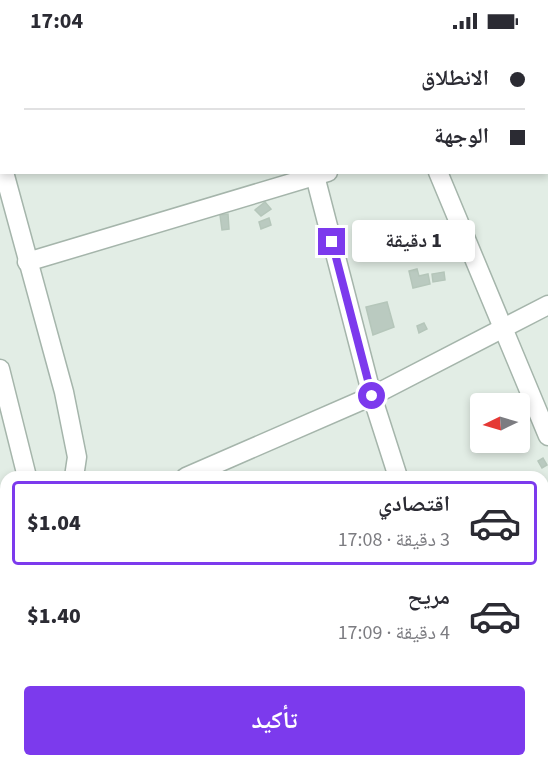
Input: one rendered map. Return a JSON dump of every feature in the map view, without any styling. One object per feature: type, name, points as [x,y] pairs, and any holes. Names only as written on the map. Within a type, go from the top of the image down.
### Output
[{"type":"street","points":[[7,174],[27,262],[64,392],[77,457],[75,471]]},
{"type":"street","points":[[27,262],[319,174],[372,396],[396,471]]},
{"type":"street","points":[[439,174],[548,436]]},
{"type":"street","points":[[200,471],[372,396],[501,327],[548,305]]},
{"type":"street","points":[[0,369],[26,471]]},
{"type":"building","points":[[265,202],[271,209],[261,216],[255,210]]},
{"type":"building","points":[[228,214],[229,229],[222,230],[220,215]]},
{"type":"building","points":[[269,218],[271,225],[261,229],[259,222]]},
{"type":"building","points":[[416,241],[422,255],[415,258],[406,246]]},
{"type":"building","points":[[417,269],[419,276],[428,274],[430,284],[413,288],[409,271]]},
{"type":"building","points":[[444,272],[445,280],[433,282],[432,274]]},
{"type":"building","points":[[387,302],[394,327],[373,335],[366,307]]},
{"type":"building","points":[[424,323],[427,329],[419,333],[417,326]]},
{"type":"building","points":[[543,458],[547,465],[542,468],[538,461]]},
{"type":"route","points":[[332,242],[372,396]]}]
